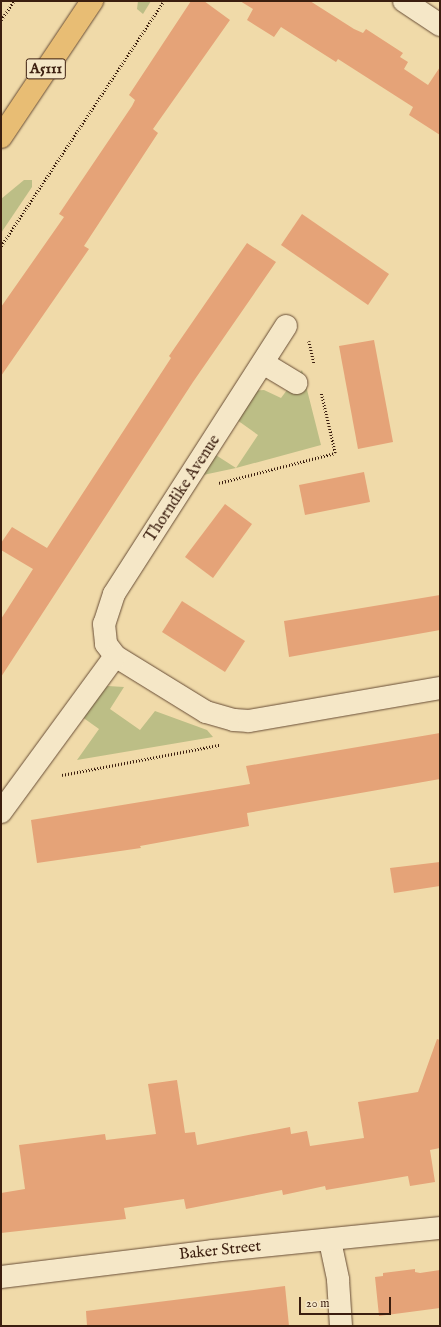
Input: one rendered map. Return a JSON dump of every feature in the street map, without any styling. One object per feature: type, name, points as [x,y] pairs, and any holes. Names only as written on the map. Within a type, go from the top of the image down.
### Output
[{"type":"highway","name":"A5111","points":[[1,137],[92,1]]},
{"type":"street","points":[[404,1],[440,25]]},
{"type":"street","name":"Thorndike Avenue","points":[[286,326],[114,594],[107,612],[103,632],[106,644],[115,656],[206,712],[234,720],[249,721],[440,688]]},
{"type":"street","points":[[263,363],[296,383]]},
{"type":"street","points":[[3,804],[115,656]]},
{"type":"street","name":"Baker Street","points":[[1,1277],[213,1251],[330,1241],[440,1228]]},
{"type":"street","points":[[330,1241],[338,1280],[341,1326]]},
{"type":"path","points":[[1,20],[14,1]]},
{"type":"path","points":[[1,246],[164,1]]},
{"type":"path","points":[[286,326],[295,319],[306,327],[316,371]]},
{"type":"path","points":[[180,493],[335,453],[320,386]]},
{"type":"path","points":[[20,782],[226,744]]},
{"type":"green space","points":[[138,1],[151,1],[143,14],[137,9]]},
{"type":"green space","points":[[24,180],[32,180],[32,187],[1,233],[1,199]]},
{"type":"green space","points":[[302,370],[321,445],[236,468],[258,435],[230,415],[252,391],[264,390],[281,398]]},
{"type":"green space","points":[[208,450],[236,468],[189,478]]},
{"type":"green space","points":[[108,686],[124,687],[110,709],[140,730],[155,711],[207,730],[213,737],[77,760],[99,729],[78,714],[100,688]]},
{"type":"building","points":[[191,1],[204,1],[230,20],[153,129],[158,133],[84,246],[89,249],[1,376],[1,307],[64,217],[59,214],[132,106],[135,100],[129,95]]},
{"type":"building","points":[[240,1],[310,1],[354,29],[363,33],[366,29],[403,53],[400,57],[408,62],[404,69],[428,85],[440,67],[440,135],[409,115],[413,107],[338,59],[336,62],[281,27],[274,37],[247,20],[253,9]]},
{"type":"building","points":[[302,214],[389,274],[368,305],[281,245]]},
{"type":"building","points":[[247,243],[276,262],[193,382],[1,677],[1,619],[33,569],[1,550],[1,543],[12,527],[47,548],[171,358],[169,356]]},
{"type":"building","points":[[374,340],[393,442],[358,449],[339,346]]},
{"type":"building","points":[[364,472],[370,502],[305,515],[299,485]]},
{"type":"building","points":[[225,504],[252,524],[213,578],[185,557]]},
{"type":"building","points":[[440,595],[440,630],[289,657],[284,621]]},
{"type":"building","points":[[182,601],[245,641],[225,672],[162,632]]},
{"type":"building","points":[[440,733],[440,779],[247,813],[249,826],[140,846],[141,848],[37,863],[31,820],[250,784],[246,766]]},
{"type":"building","points":[[440,862],[440,886],[394,893],[390,868]]},
{"type":"building","points":[[437,1039],[440,1040],[440,1148],[430,1150],[435,1182],[410,1186],[408,1176],[326,1190],[325,1186],[283,1195],[282,1190],[186,1209],[184,1199],[124,1208],[126,1219],[1,1233],[1,1193],[25,1189],[19,1145],[105,1134],[106,1140],[156,1134],[148,1084],[177,1080],[185,1133],[195,1132],[197,1145],[290,1127],[291,1134],[307,1131],[310,1146],[364,1138],[358,1102],[418,1092]]},
{"type":"building","points":[[415,1269],[415,1272],[420,1273],[440,1270],[440,1308],[379,1316],[375,1277],[383,1276],[383,1273]]},
{"type":"building","points":[[285,1286],[289,1326],[87,1326],[86,1311]]}]
